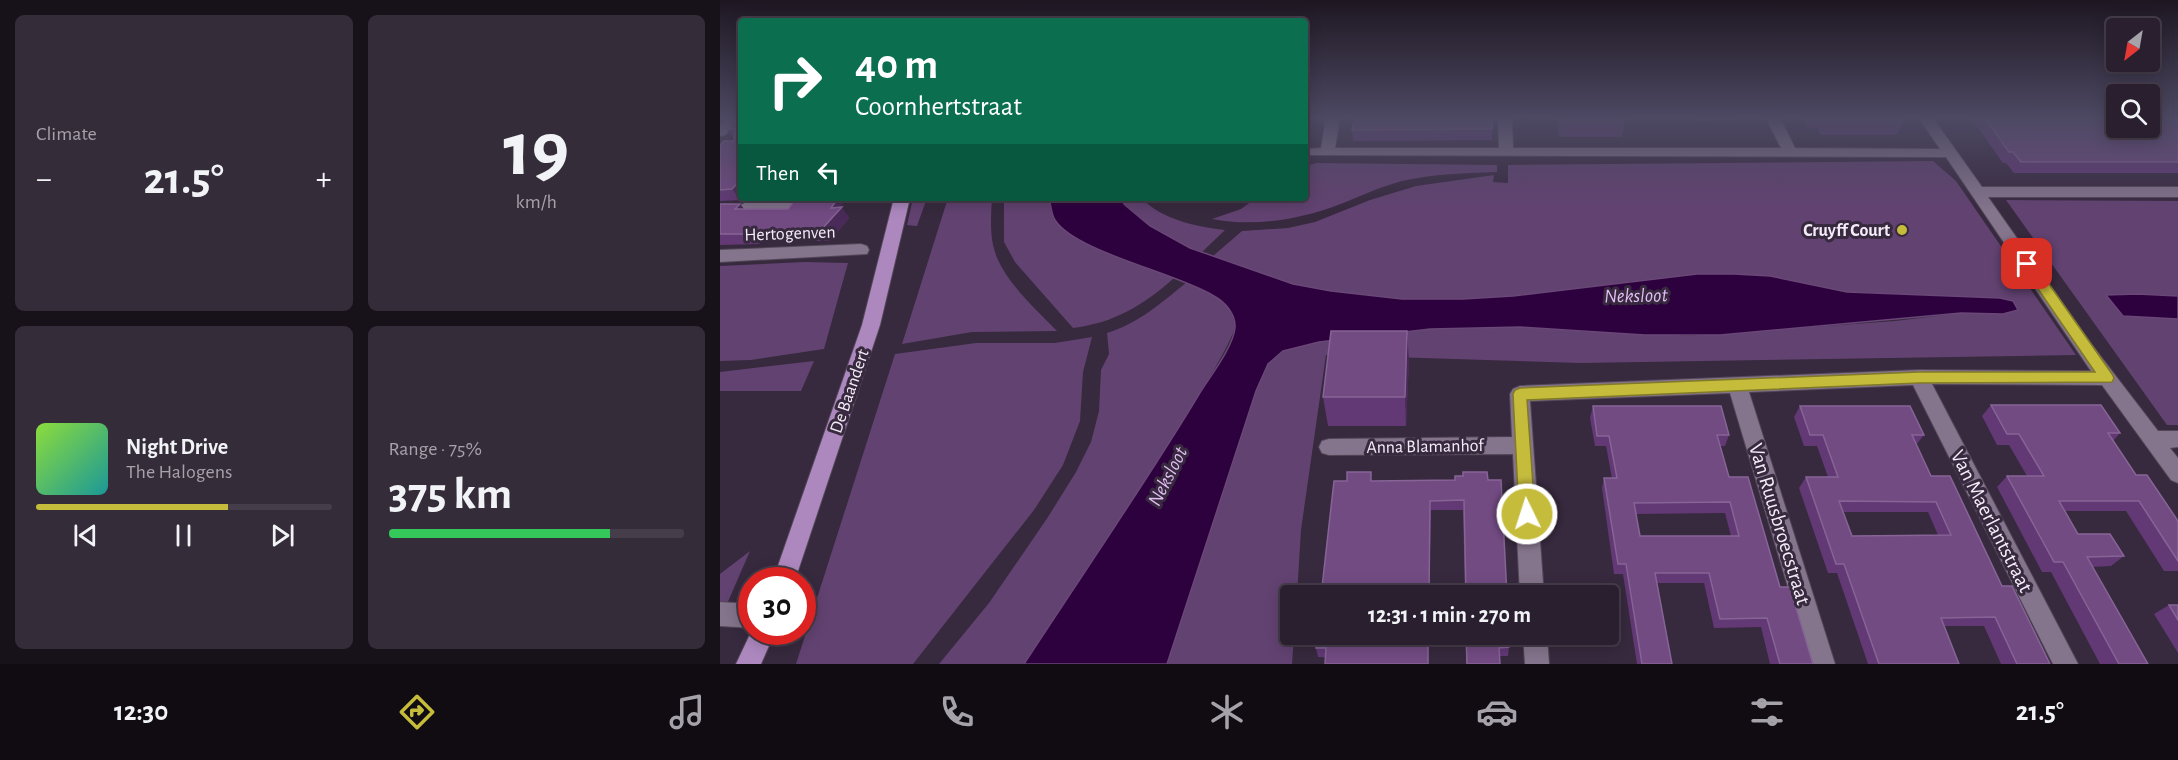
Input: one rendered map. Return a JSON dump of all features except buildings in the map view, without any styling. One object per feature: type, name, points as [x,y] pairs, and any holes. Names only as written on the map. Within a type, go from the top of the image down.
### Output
[{"type":"main road","name":"De Baandert","points":[[787,567],[871,325],[901,201]]},
{"type":"main road","points":[[748,664],[757,645]]},
{"type":"street","points":[[1506,149],[1506,153]]},
{"type":"street","points":[[1788,149],[1790,153]]},
{"type":"street","points":[[1947,149],[2107,378],[2178,474]]},
{"type":"street","points":[[1312,152],[1950,153]]},
{"type":"street","points":[[1978,192],[2178,192]]},
{"type":"street","name":"Hertogenven","points":[[729,208],[750,203],[803,206]]},
{"type":"street","name":"Hertogenven","points":[[720,255],[861,250]]},
{"type":"street","points":[[1531,585],[1520,394],[1919,377],[2107,378]]},
{"type":"street","name":"Van Maerlantstraat","points":[[1919,377],[2066,664]]},
{"type":"street","name":"Van Ruusbroecstraat","points":[[1737,383],[1823,664]]},
{"type":"street","points":[[2154,440],[2178,439]]},
{"type":"street","name":"Anna Blamanhof","points":[[1329,447],[1522,445]]},
{"type":"street","points":[[720,614],[738,615]]},
{"type":"street","points":[[1536,645],[1538,664]]},
{"type":"shaded area","points":[[1933,161],[1956,181],[2076,355],[1581,363],[1326,355],[1301,530],[1298,585],[1280,585],[1280,645],[1293,645],[1292,664],[1167,664],[1256,391],[1268,364],[1283,351],[1319,342],[1430,329],[1520,327],[1689,336],[1895,321],[1961,313],[2003,314],[2000,298],[1847,292],[1770,276],[1697,274],[1513,296],[1402,299],[1293,284],[1213,256],[1242,231],[1288,228],[1315,222],[1370,200],[1416,186],[1494,175],[1493,182],[1508,183],[1508,165]]},
{"type":"shaded area","points":[[1317,163],[1497,165],[1497,172],[1438,175],[1402,181],[1323,210],[1276,221],[1244,222],[1212,219],[1241,209],[1252,201],[1308,201],[1308,165]]},
{"type":"shaded area","points":[[2006,200],[2178,201],[2178,296],[2137,294],[2107,296],[2178,319],[2178,425],[2167,425]]},
{"type":"shaded area","points":[[912,201],[926,201],[917,226],[907,225]]},
{"type":"shaded area","points":[[947,201],[992,201],[991,233],[997,257],[1003,269],[1019,292],[1057,331],[972,332],[902,344]]},
{"type":"shaded area","points":[[1004,201],[1050,201],[1054,219],[1110,254],[1174,278],[1128,311],[1102,322],[1073,328],[1015,262],[1004,242]]},
{"type":"shaded area","points":[[1122,201],[1144,201],[1159,212],[1180,221],[1225,230],[1202,252],[1156,231]]},
{"type":"shaded area","points":[[805,262],[848,263],[824,349],[751,360],[720,361],[720,266]]},
{"type":"shaded area","points":[[1187,282],[1203,288],[1224,303],[1235,325],[1228,345],[1207,382],[1140,488],[1024,664],[939,664],[989,603],[1076,472],[1091,442],[1099,411],[1101,370],[1109,354],[1107,333],[1140,318]]},
{"type":"shaded area","points":[[1092,337],[1083,372],[1080,421],[1063,465],[1034,510],[913,664],[796,664],[802,645],[816,645],[816,601],[895,354],[976,343],[1055,343]]},
{"type":"shaded area","points":[[814,361],[801,391],[720,391],[720,372]]},
{"type":"shaded area","points":[[750,551],[743,567],[738,567],[738,579],[720,620],[720,574]]},
{"type":"water","name":"Neksloot","points":[[1050,201],[1122,201],[1150,226],[1190,248],[1293,284],[1402,299],[1513,296],[1697,274],[1734,274],[1770,276],[1847,292],[2000,298],[2013,301],[2018,310],[2003,314],[1961,313],[1720,335],[1645,335],[1520,327],[1430,329],[1319,342],[1283,351],[1268,364],[1256,391],[1167,664],[1024,664],[1220,363],[1230,345],[1235,328],[1234,318],[1229,309],[1214,296],[1197,287],[1083,242],[1066,232],[1055,220]]},
{"type":"water","points":[[2106,295],[2178,296],[2178,319],[2123,316]]},
{"type":"place","name":"Cruyff Court","points":[[1902,230]]},
{"type":"route","points":[[1527,514],[1520,394],[1919,377],[2107,378],[2027,264]]}]
